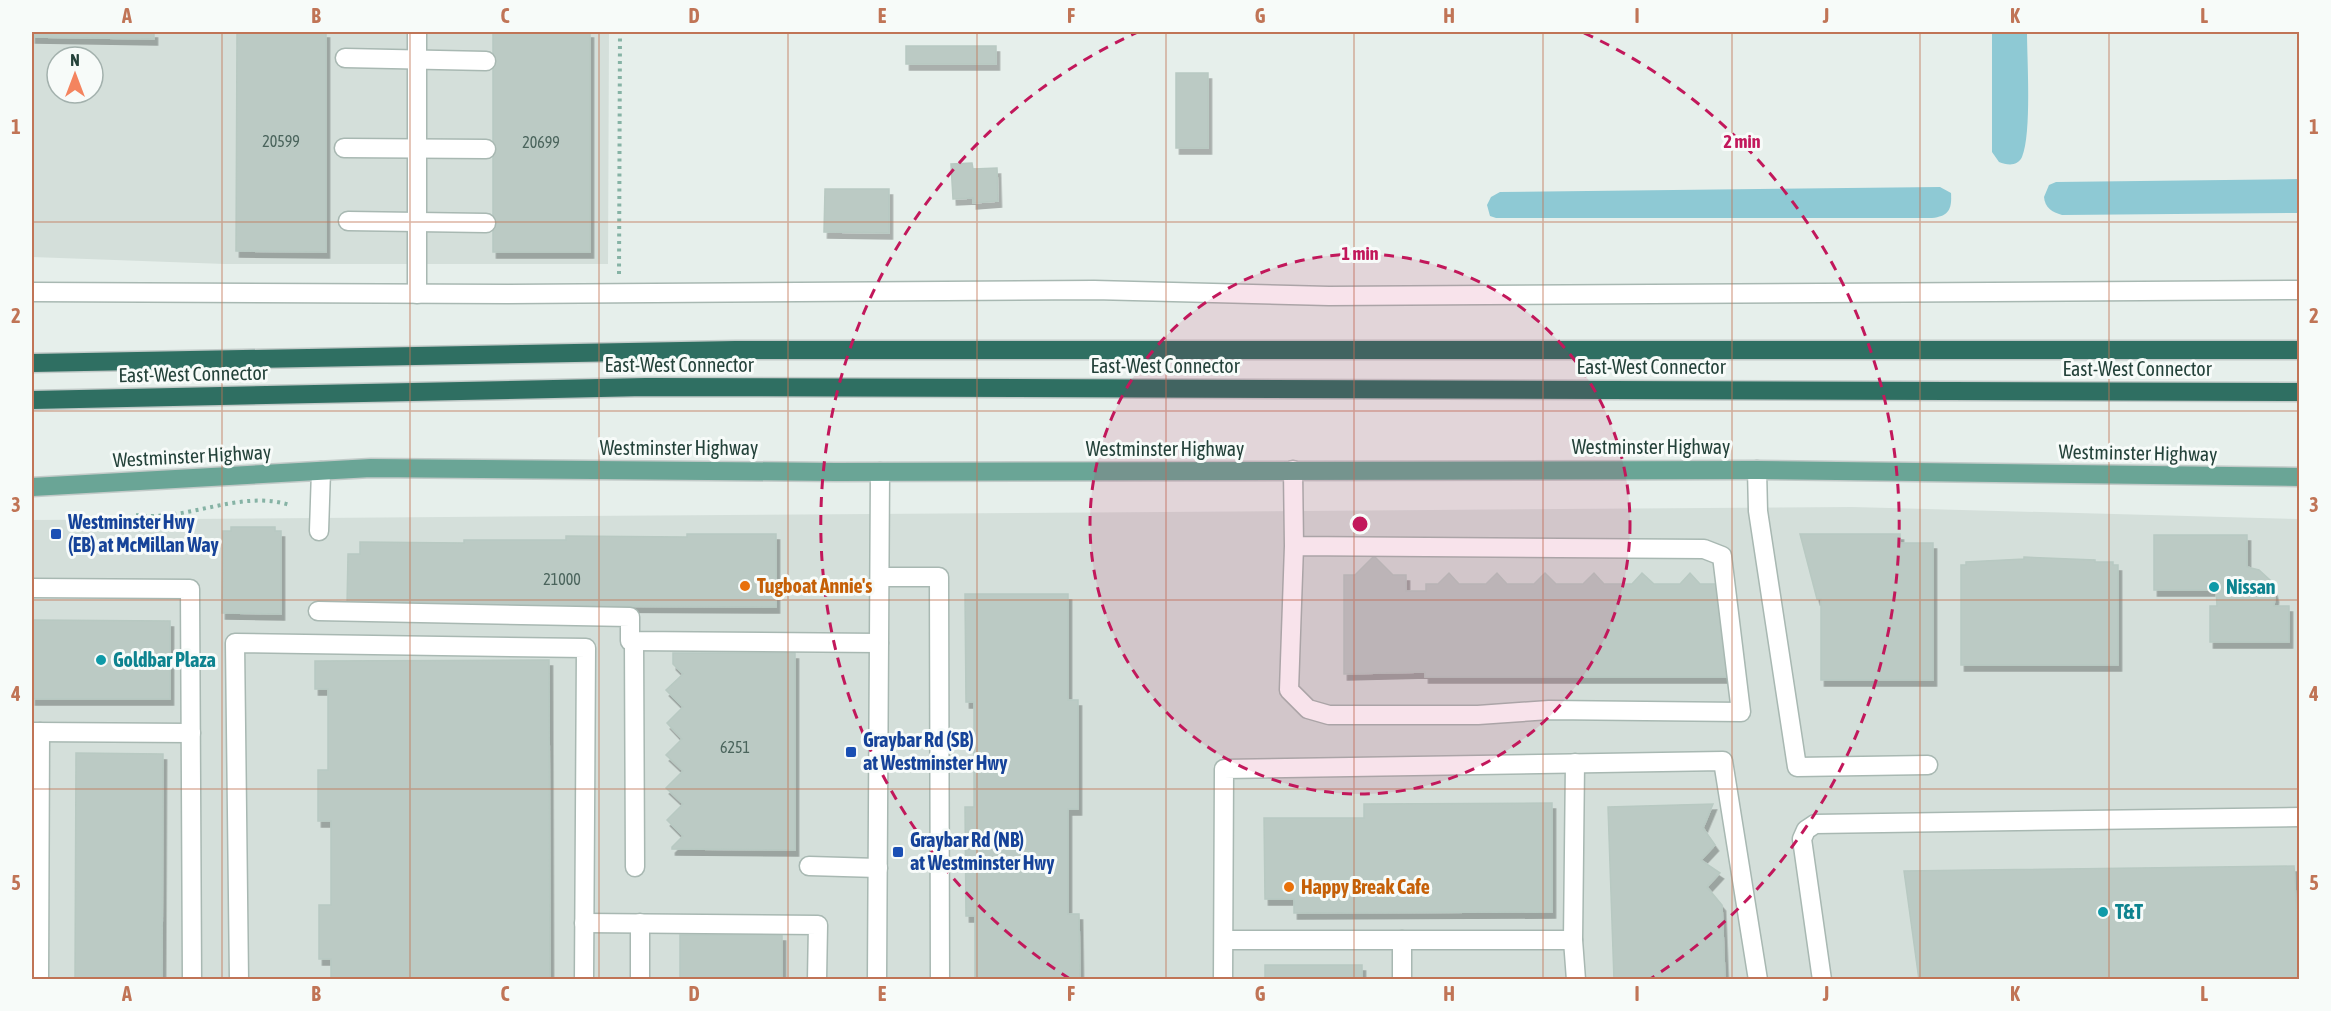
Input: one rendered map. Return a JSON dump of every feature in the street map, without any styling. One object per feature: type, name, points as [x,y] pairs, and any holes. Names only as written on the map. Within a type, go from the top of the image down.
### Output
[{"type":"highway","name":"East-West Connector","points":[[32,363],[735,350],[2300,350]]},
{"type":"highway","name":"East-West Connector","points":[[32,400],[646,387],[2300,392]]},
{"type":"main road","name":"Westminster Highway","points":[[32,487],[371,468],[880,472],[1757,470],[2300,477]]},
{"type":"street","points":[[417,32],[417,294]]},
{"type":"street","points":[[345,58],[486,61]]},
{"type":"street","points":[[344,148],[486,149]]},
{"type":"street","points":[[348,221],[486,223]]},
{"type":"street","points":[[32,292],[417,294],[1094,290],[1364,296],[2300,290]]},
{"type":"street","points":[[1293,470],[1294,546],[1289,690],[1308,709],[1329,715],[1478,715],[1549,710],[1741,712],[1722,556],[1704,549],[1294,546]]},
{"type":"street","points":[[1757,470],[1758,511],[1797,767],[1928,765]]},
{"type":"street","points":[[319,531],[321,471]]},
{"type":"street","points":[[878,980],[880,472]]},
{"type":"street","points":[[880,577],[939,577],[940,980]]},
{"type":"street","points":[[32,588],[190,589],[192,980]]},
{"type":"street","points":[[318,611],[630,617],[630,641],[879,643]]},
{"type":"street","points":[[634,641],[635,867]]},
{"type":"street","points":[[239,980],[235,643],[586,648],[584,980]]},
{"type":"street","points":[[39,980],[36,732],[191,733]]},
{"type":"street","points":[[1223,980],[1224,769],[1723,760],[1758,980]]},
{"type":"street","points":[[1575,763],[1573,940],[1576,980]]},
{"type":"street","points":[[1822,980],[1802,839],[1806,830],[1815,824],[2300,817]]},
{"type":"street","points":[[809,866],[878,868]]},
{"type":"street","points":[[584,922],[818,925],[818,980]]},
{"type":"street","points":[[640,923],[640,980]]},
{"type":"street","points":[[1224,940],[1573,940]]},
{"type":"street","points":[[1402,940],[1402,980]]},
{"type":"path","points":[[619,293],[620,32]]},
{"type":"path","points":[[136,515],[167,516],[233,503],[276,501],[290,505]]},
{"type":"shaded area","points":[[32,32],[609,32],[608,264],[225,264],[32,257]]},
{"type":"shaded area","points":[[1852,507],[2299,519],[2299,979],[32,979],[32,520]]},
{"type":"water","points":[[1992,32],[2027,32],[2027,131],[2022,157],[2012,164],[1999,162],[1992,152]]},
{"type":"water","points":[[2299,179],[2299,213],[2062,215],[2050,209],[2044,197],[2049,185],[2056,182]]},
{"type":"water","points":[[1940,187],[1951,193],[1950,207],[1942,216],[1932,218],[1496,218],[1490,216],[1487,205],[1491,197],[1500,192]]},
{"type":"building","points":[[32,32],[154,32],[154,39],[32,37]]},
{"type":"building","points":[[237,32],[326,32],[326,252],[236,251]]},
{"type":"building","points":[[493,32],[590,32],[590,252],[493,252]]},
{"type":"building","points":[[906,46],[996,46],[996,64],[906,64]]},
{"type":"building","points":[[1176,73],[1208,73],[1208,148],[1176,148]]},
{"type":"building","points":[[972,163],[973,169],[997,168],[998,201],[973,203],[973,198],[953,199],[951,164]]},
{"type":"building","points":[[825,189],[889,189],[889,233],[824,232]]},
{"type":"building","points":[[231,527],[275,527],[275,531],[281,531],[281,614],[222,613],[223,531],[231,531]]},
{"type":"building","points":[[687,534],[776,534],[776,607],[347,605],[348,554],[360,554],[360,542],[464,543],[464,540],[566,540],[566,536],[687,537]]},
{"type":"building","points":[[1800,534],[1900,534],[1900,543],[1933,543],[1933,680],[1821,680],[1821,599],[1817,599]]},
{"type":"building","name":"Nissan","points":[[2154,535],[2247,535],[2247,567],[2259,570],[2271,581],[2275,596],[2274,606],[2289,606],[2289,642],[2210,642],[2210,606],[2217,606],[2216,590],[2154,590]]},
{"type":"building","points":[[1374,556],[1393,575],[1406,575],[1406,591],[1426,591],[1426,584],[1438,584],[1449,573],[1459,584],[1486,584],[1497,573],[1507,584],[1534,584],[1545,573],[1556,584],[1583,584],[1594,573],[1604,584],[1632,584],[1642,573],[1654,584],[1680,584],[1690,573],[1700,584],[1716,584],[1729,677],[1425,677],[1425,672],[1344,674],[1344,575],[1355,575]]},
{"type":"building","points":[[2024,557],[2095,560],[2095,562],[2113,562],[2113,565],[2118,565],[2118,665],[1961,665],[1961,565],[1966,565],[1966,562],[2024,559]]},
{"type":"building","points":[[965,594],[1068,594],[1068,700],[1078,700],[1078,809],[1068,809],[1068,914],[1079,914],[1080,980],[975,980],[975,916],[966,916],[965,807],[974,807],[974,702],[966,702]]},
{"type":"building","name":"Goldbar Plaza","points":[[32,620],[170,621],[170,699],[32,699]]},
{"type":"building","points":[[673,653],[795,653],[795,850],[672,849],[683,836],[667,820],[683,804],[666,788],[683,771],[666,755],[682,739],[667,723],[683,707],[666,690],[683,674],[673,664]]},
{"type":"building","points":[[549,660],[550,980],[331,980],[331,959],[319,959],[319,905],[331,905],[331,821],[318,821],[318,770],[328,770],[328,689],[315,689],[315,661]]},
{"type":"building","points":[[76,753],[163,754],[162,980],[75,980]]},
{"type":"building","points":[[1552,803],[1552,912],[1294,913],[1294,899],[1265,899],[1264,818],[1364,818],[1364,804]]},
{"type":"building","points":[[1713,804],[1703,828],[1715,845],[1701,860],[1720,873],[1707,887],[1722,905],[1725,980],[1614,980],[1608,807]]},
{"type":"building","name":"T&T","points":[[2294,866],[2300,980],[1919,980],[1904,871]]},
{"type":"building","points":[[680,935],[782,935],[782,980],[680,980]]},
{"type":"building","points":[[1265,965],[1362,965],[1362,980],[1265,980]]},
{"type":"place","name":"Westminster Hwy (EB) at McMillan Way","points":[[56,534]]},
{"type":"place","name":"Tugboat Annie's","points":[[745,586]]},
{"type":"place","name":"Nissan","points":[[2214,587]]},
{"type":"place","name":"Goldbar Plaza","points":[[101,660]]},
{"type":"place","name":"Graybar Rd (SB) at Westminster Hwy","points":[[851,752]]},
{"type":"place","name":"Graybar Rd (NB) at Westminster Hwy","points":[[898,852]]},
{"type":"place","name":"Happy Break Cafe","points":[[1289,887]]},
{"type":"place","name":"T&T","points":[[2103,912]]}]
